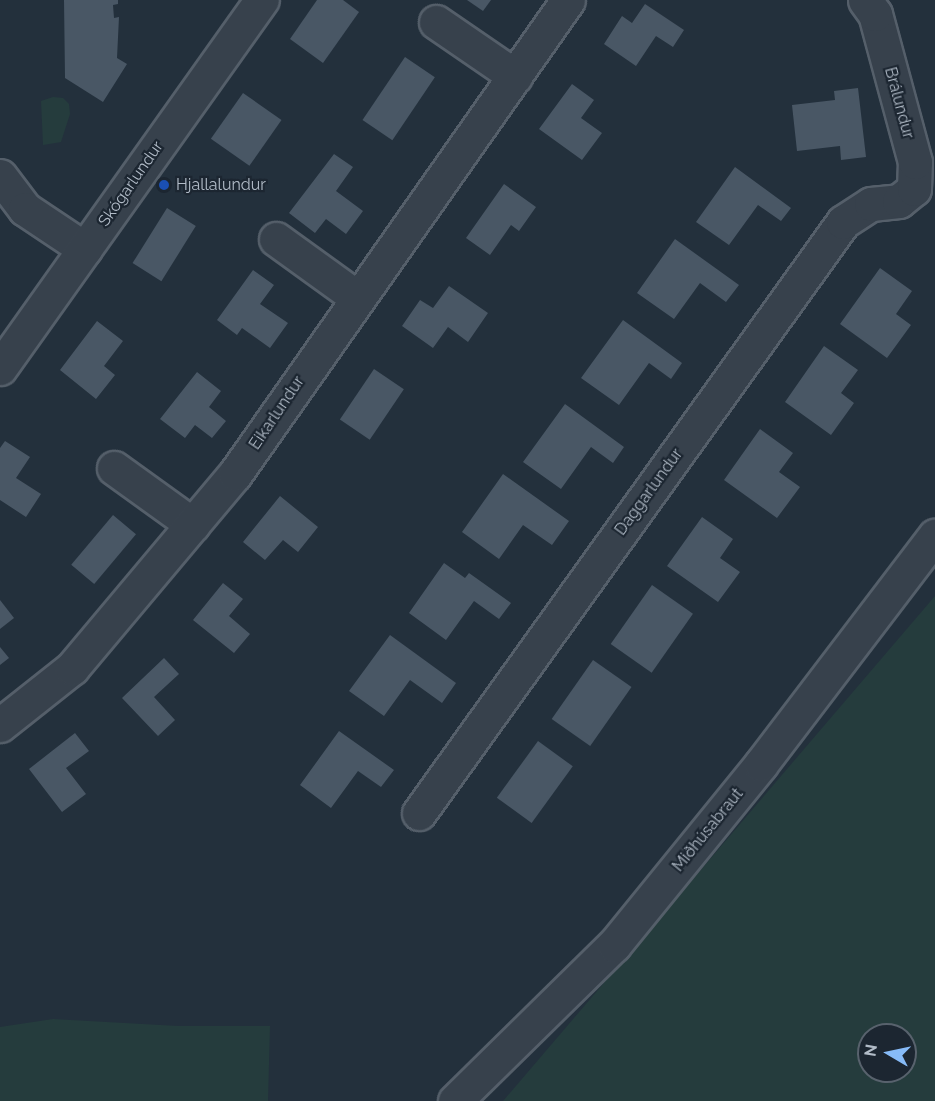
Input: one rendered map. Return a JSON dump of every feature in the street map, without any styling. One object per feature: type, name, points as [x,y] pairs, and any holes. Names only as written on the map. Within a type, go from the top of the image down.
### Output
[{"type":"street","name":"Skógarlundur","points":[[0,368],[262,0]]},
{"type":"street","name":"Eikarlundur","points":[[0,724],[72,668],[235,474],[356,297],[568,0]]},
{"type":"street","name":"Brálundur","points":[[866,0],[875,14],[917,171],[914,189],[899,201]]},
{"type":"street","points":[[436,22],[515,76]]},
{"type":"street","points":[[0,176],[25,209],[85,249]]},
{"type":"street","name":"Daggarlundur","points":[[419,813],[843,222],[871,204],[899,201]]},
{"type":"street","points":[[276,239],[356,297]]},
{"type":"street","points":[[114,468],[193,525]]},
{"type":"street","name":"Miðhúsabraut","points":[[455,1101],[614,945],[761,764],[935,536]]},
{"type":"green space","points":[[53,97],[63,98],[69,104],[70,114],[61,142],[43,145],[41,101]]},
{"type":"green space","points":[[935,596],[935,1101],[503,1101]]},
{"type":"green space","points":[[53,1019],[178,1026],[270,1026],[268,1101],[0,1101],[0,1027]]},
{"type":"building","points":[[64,0],[118,0],[118,4],[113,5],[114,18],[119,17],[117,58],[127,64],[103,102],[65,78]]},
{"type":"building","points":[[317,0],[343,0],[359,12],[323,63],[290,39]]},
{"type":"building","points":[[467,0],[491,0],[483,11]]},
{"type":"building","points":[[645,4],[684,30],[673,47],[656,36],[636,66],[604,44],[622,16],[632,23]]},
{"type":"building","points":[[405,57],[435,77],[392,140],[363,120]]},
{"type":"building","points":[[572,84],[594,100],[581,118],[602,133],[582,160],[539,129]]},
{"type":"building","points":[[858,88],[866,157],[841,160],[840,146],[797,151],[792,105],[835,100],[834,91]]},
{"type":"building","points":[[243,93],[282,120],[249,166],[211,139]]},
{"type":"building","points":[[334,154],[353,167],[336,191],[363,211],[346,234],[326,219],[315,233],[289,213]]},
{"type":"building","points":[[735,167],[791,208],[781,221],[758,205],[729,245],[696,222]]},
{"type":"building","points":[[504,184],[536,207],[519,231],[511,225],[490,255],[466,238]]},
{"type":"building","points":[[167,208],[196,226],[161,281],[133,263]]},
{"type":"building","points":[[675,239],[739,285],[726,302],[700,283],[674,319],[637,293]]},
{"type":"building","points":[[880,268],[912,291],[896,314],[911,325],[887,358],[840,324]]},
{"type":"building","points":[[253,270],[274,285],[260,304],[288,323],[270,348],[242,328],[237,335],[217,320]]},
{"type":"building","points":[[449,286],[488,313],[468,342],[448,327],[433,348],[402,326],[420,300],[433,308]]},
{"type":"building","points":[[623,320],[682,363],[671,379],[649,363],[619,405],[581,378]]},
{"type":"building","points":[[97,321],[123,341],[104,366],[115,375],[96,399],[60,370]]},
{"type":"building","points":[[824,346],[858,370],[841,393],[854,403],[831,435],[785,402]]},
{"type":"building","points":[[374,369],[404,389],[370,440],[340,420]]},
{"type":"building","points":[[197,372],[221,391],[209,407],[226,421],[212,438],[195,425],[185,438],[160,419]]},
{"type":"building","points":[[565,404],[624,447],[613,463],[591,447],[561,489],[523,462]]},
{"type":"building","points":[[760,429],[793,453],[779,472],[800,487],[777,518],[724,480]]},
{"type":"building","points":[[5,441],[30,457],[16,478],[41,494],[26,517],[0,500],[0,448]]},
{"type":"building","points":[[503,474],[569,521],[552,545],[523,525],[499,559],[462,532]]},
{"type":"building","points":[[280,496],[318,527],[298,552],[283,540],[265,560],[243,542]]},
{"type":"building","points":[[113,515],[136,534],[94,584],[71,565]]},
{"type":"building","points":[[702,517],[733,539],[720,558],[740,572],[718,602],[667,566]]},
{"type":"building","points":[[444,563],[465,578],[469,573],[511,603],[499,619],[474,601],[446,640],[409,613]]},
{"type":"building","points":[[223,583],[243,599],[229,616],[250,634],[234,653],[193,620]]},
{"type":"building","points":[[652,585],[693,614],[652,673],[611,644]]},
{"type":"building","points":[[0,600],[14,618],[0,629]]},
{"type":"building","points":[[390,635],[456,683],[442,703],[410,680],[384,716],[349,691]]},
{"type":"building","points":[[0,647],[9,658],[0,665]]},
{"type":"building","points":[[164,658],[179,674],[154,697],[175,720],[158,736],[122,698]]},
{"type":"building","points":[[593,660],[632,687],[590,746],[552,719]]},
{"type":"building","points":[[339,731],[394,770],[381,787],[358,771],[331,808],[300,785]]},
{"type":"building","points":[[75,733],[89,751],[66,768],[86,794],[62,812],[29,769]]},
{"type":"building","points":[[538,741],[573,766],[532,823],[497,798]]},
{"type":"place","name":"Hjallalundur","points":[[164,185]]}]
